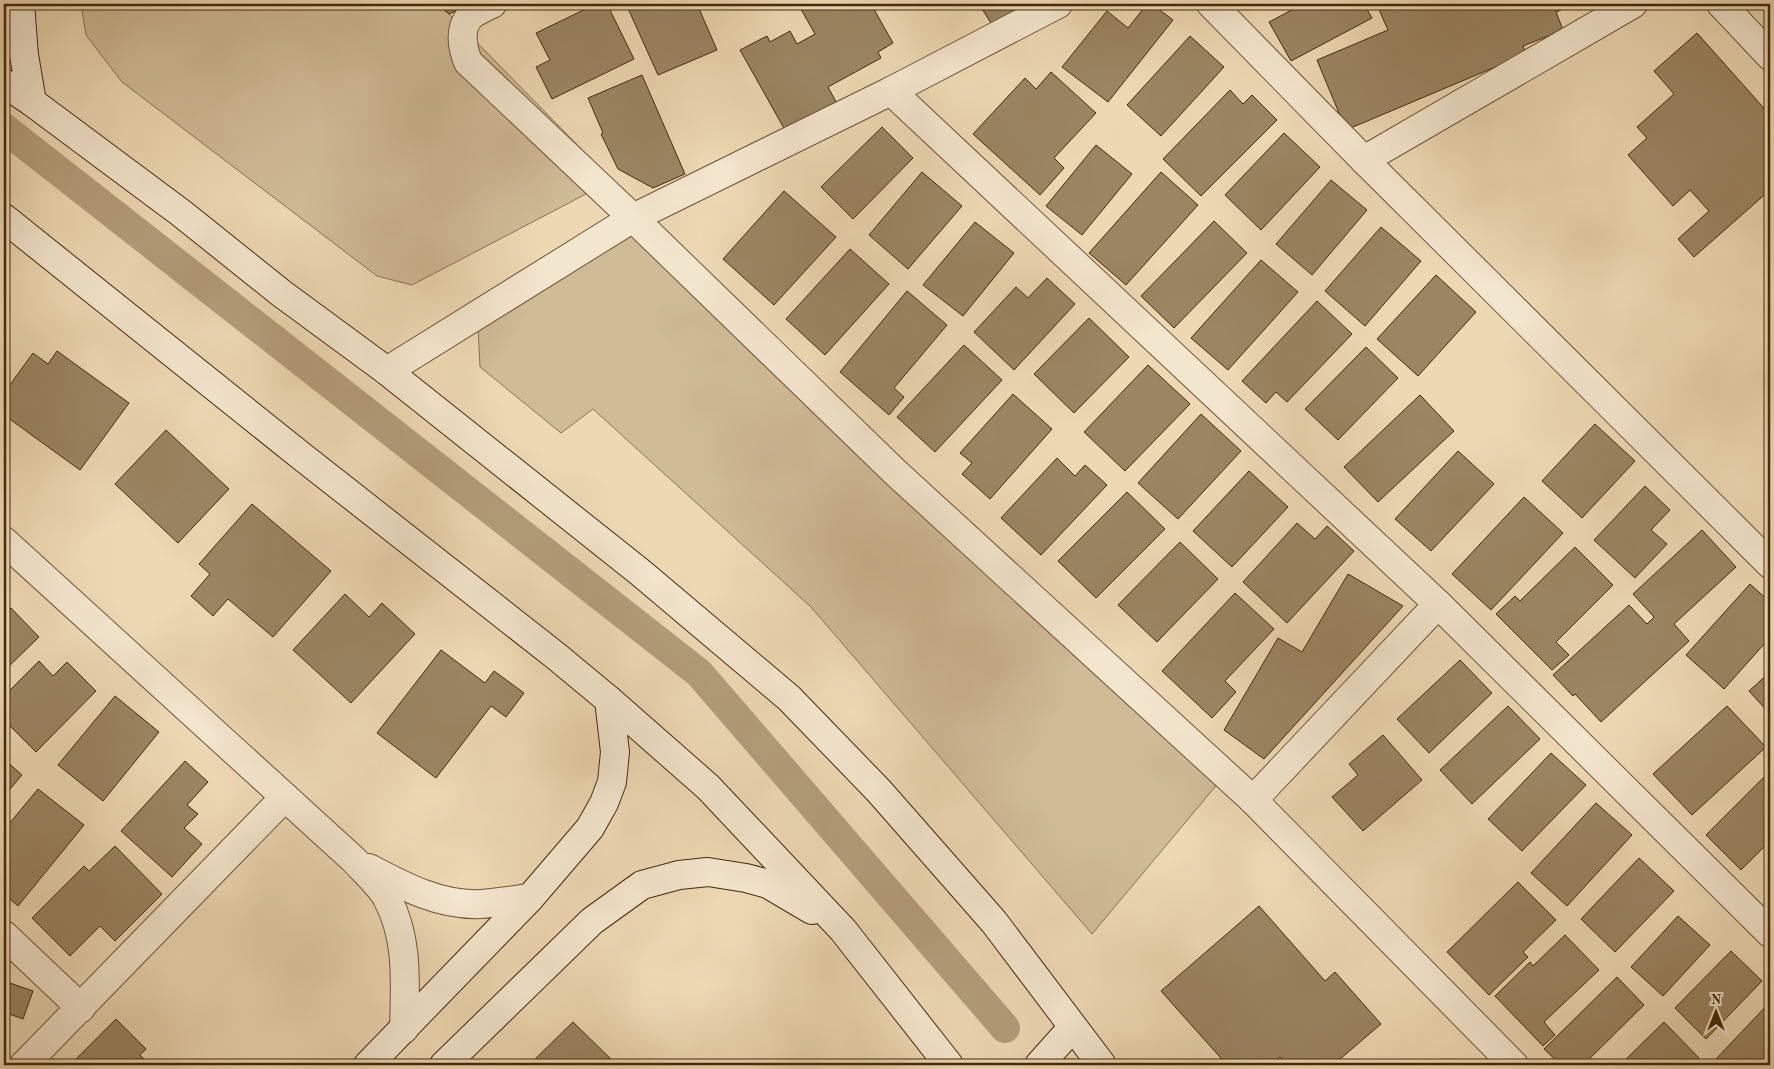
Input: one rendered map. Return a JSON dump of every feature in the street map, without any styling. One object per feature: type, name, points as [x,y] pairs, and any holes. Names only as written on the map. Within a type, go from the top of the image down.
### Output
[{"type":"street","points":[[20,4],[24,55],[32,102]]},
{"type":"street","points":[[492,4],[467,20],[463,33],[463,48],[468,62],[633,218],[895,472],[1253,800],[1514,1065]]},
{"type":"street","points":[[387,371],[633,218],[892,91],[1058,4]]},
{"type":"street","points":[[1210,4],[1770,564]]},
{"type":"street","points":[[1364,160],[1633,4]]},
{"type":"street","points":[[1721,4],[1770,56]]},
{"type":"street","points":[[4,83],[181,213],[281,293],[387,371],[641,573],[790,698],[879,791],[994,922],[1072,1028],[1102,1065]]},
{"type":"street","points":[[892,91],[1438,604],[1770,933]]},
{"type":"street","points":[[4,218],[609,700],[708,787],[843,930],[949,1065]]},
{"type":"street","points":[[4,541],[354,860],[386,896],[401,932],[405,974],[404,1029]]},
{"type":"street","points":[[1253,800],[1438,604]]},
{"type":"street","points":[[368,1065],[530,898],[590,828],[604,803],[612,782],[614,752],[609,700]]},
{"type":"street","points":[[24,1065],[285,798]]},
{"type":"street","points":[[354,860],[405,887],[445,901],[479,904],[530,898]]},
{"type":"street","points":[[444,1065],[592,921],[642,885],[679,875],[708,872],[746,878],[768,884],[797,900],[843,930]]},
{"type":"street","points":[[4,935],[81,1008]]},
{"type":"street","points":[[1038,1065],[1072,1028]]},
{"type":"shaded area","points":[[81,4],[436,4],[449,14],[596,164],[586,194],[412,285],[377,276],[122,82],[86,35]]},
{"type":"shaded area","points":[[632,236],[1225,775],[1092,934],[811,607],[593,409],[561,433],[480,367],[478,327]]},
{"type":"building","points":[[439,4],[472,4],[449,14]]},
{"type":"building","points":[[596,4],[607,4],[634,59],[552,99],[536,67],[550,60],[536,33]]},
{"type":"building","points":[[626,4],[697,4],[717,50],[658,75]]},
{"type":"building","points":[[798,4],[871,4],[893,43],[878,52],[881,58],[828,87],[841,111],[790,139],[740,50],[767,36],[770,42],[790,31],[797,44],[815,34]]},
{"type":"building","points":[[979,4],[1013,4],[1018,13],[994,28]]},
{"type":"building","points":[[1147,4],[1152,4],[1173,20],[1108,102],[1062,67],[1107,11],[1128,28]]},
{"type":"building","points":[[1303,4],[1364,4],[1372,18],[1291,61],[1269,22]]},
{"type":"building","points":[[1574,4],[1556,12],[1563,30],[1523,46],[1526,54],[1346,130],[1317,60],[1388,30],[1377,5]]},
{"type":"building","points":[[1697,33],[1770,115],[1770,190],[1694,257],[1678,239],[1709,211],[1690,190],[1673,206],[1628,155],[1647,138],[1637,127],[1674,94],[1654,71]]},
{"type":"building","points":[[1190,36],[1224,67],[1161,136],[1127,105]]},
{"type":"building","points":[[1051,72],[1096,113],[1054,158],[1064,168],[1040,195],[973,134],[1025,78],[1036,89]]},
{"type":"building","points":[[642,75],[685,174],[653,188],[618,169],[601,134],[603,133],[588,98]]},
{"type":"building","points":[[1230,90],[1243,104],[1252,95],[1277,120],[1201,196],[1163,159]]},
{"type":"building","points":[[882,127],[913,158],[853,219],[821,187]]},
{"type":"building","points":[[1284,133],[1320,167],[1261,230],[1225,195]]},
{"type":"building","points":[[1096,145],[1132,174],[1082,235],[1046,206]]},
{"type":"building","points":[[922,172],[962,206],[908,269],[869,235]]},
{"type":"building","points":[[1161,172],[1198,205],[1126,285],[1089,253]]},
{"type":"building","points":[[1331,180],[1367,210],[1312,275],[1276,244]]},
{"type":"building","points":[[784,191],[836,237],[774,305],[723,259]]},
{"type":"building","points":[[1214,221],[1247,253],[1174,328],[1141,296]]},
{"type":"building","points":[[975,222],[1014,253],[963,316],[923,285]]},
{"type":"building","points":[[1381,227],[1421,261],[1365,326],[1325,291]]},
{"type":"building","points":[[850,249],[889,284],[825,355],[786,319]]},
{"type":"building","points":[[1261,260],[1298,292],[1228,370],[1191,338]]},
{"type":"building","points":[[1436,275],[1476,312],[1418,376],[1377,339]]},
{"type":"building","points":[[1047,278],[1075,304],[1014,370],[974,332],[1016,287],[1028,298]]},
{"type":"building","points":[[907,291],[947,325],[894,388],[904,397],[889,415],[840,372]]},
{"type":"building","points":[[1317,301],[1352,334],[1287,402],[1276,392],[1266,403],[1242,381]]},
{"type":"building","points":[[1089,318],[1129,357],[1074,413],[1034,374]]},
{"type":"building","points":[[964,345],[1002,380],[935,452],[897,417]]},
{"type":"building","points":[[1366,347],[1398,378],[1338,440],[1305,409]]},
{"type":"building","points":[[57,351],[129,403],[80,470],[4,415],[4,393],[33,353],[48,364]]},
{"type":"building","points":[[1148,365],[1190,404],[1125,471],[1084,432]]},
{"type":"building","points":[[1013,394],[1052,429],[990,499],[962,474],[972,463],[960,453]]},
{"type":"building","points":[[1420,395],[1454,431],[1378,502],[1344,467]]},
{"type":"building","points":[[1201,414],[1241,451],[1178,519],[1138,483]]},
{"type":"building","points":[[1595,424],[1635,461],[1582,518],[1542,481]]},
{"type":"building","points":[[166,430],[229,489],[178,543],[115,484]]},
{"type":"building","points":[[1458,451],[1494,484],[1431,551],[1395,519]]},
{"type":"building","points":[[1057,458],[1075,476],[1085,465],[1107,485],[1041,555],[1001,518]]},
{"type":"building","points":[[1249,471],[1288,507],[1232,567],[1193,531]]},
{"type":"building","points":[[1645,486],[1670,510],[1651,530],[1667,544],[1635,578],[1594,540]]},
{"type":"building","points":[[1127,492],[1165,529],[1096,598],[1058,561]]},
{"type":"building","points":[[1524,497],[1563,533],[1491,610],[1452,574]]},
{"type":"building","points":[[252,504],[331,571],[273,637],[228,599],[213,616],[191,596],[210,574],[199,564]]},
{"type":"building","points":[[1297,523],[1315,539],[1327,526],[1354,551],[1287,623],[1243,582]]},
{"type":"building","points":[[1702,530],[1736,567],[1674,624],[1689,641],[1601,722],[1575,694],[1573,696],[1553,675],[1629,605],[1647,624],[1654,617],[1633,594]]},
{"type":"building","points":[[1180,542],[1218,579],[1157,642],[1118,605]]},
{"type":"building","points":[[1575,547],[1613,585],[1556,642],[1569,655],[1552,670],[1496,614],[1515,596],[1520,601]]},
{"type":"building","points":[[1348,574],[1403,606],[1264,759],[1224,730],[1278,638],[1302,652]]},
{"type":"building","points":[[1750,584],[1770,602],[1770,647],[1766,642],[1724,689],[1686,655]]},
{"type":"building","points":[[1235,593],[1274,629],[1225,681],[1236,692],[1212,718],[1162,671]]},
{"type":"building","points":[[345,594],[369,617],[382,603],[415,634],[351,703],[293,650]]},
{"type":"building","points":[[11,608],[39,637],[4,671],[4,615]]},
{"type":"building","points":[[441,650],[485,683],[494,671],[524,693],[506,717],[491,706],[436,778],[377,733]]},
{"type":"building","points":[[1460,660],[1492,693],[1429,753],[1397,719]]},
{"type":"building","points":[[39,661],[53,676],[67,662],[96,691],[36,752],[4,720],[4,696]]},
{"type":"building","points":[[1770,672],[1770,714],[1749,691]]},
{"type":"building","points":[[115,696],[159,732],[103,801],[58,765]]},
{"type":"building","points":[[1508,706],[1540,739],[1472,804],[1440,770]]},
{"type":"building","points":[[1727,706],[1766,747],[1692,815],[1653,774]]},
{"type":"building","points":[[1383,735],[1422,780],[1363,831],[1332,797],[1358,775],[1349,764]]},
{"type":"building","points":[[1551,753],[1586,785],[1522,851],[1488,819]]},
{"type":"building","points":[[4,759],[22,775],[4,796]]},
{"type":"building","points":[[185,761],[208,782],[187,805],[198,814],[184,828],[202,844],[172,877],[121,831]]},
{"type":"building","points":[[1770,771],[1770,841],[1741,870],[1706,835]]},
{"type":"building","points":[[38,789],[84,825],[18,906],[4,894],[4,830]]},
{"type":"building","points":[[1596,803],[1632,835],[1567,906],[1531,873]]},
{"type":"building","points":[[115,846],[162,894],[115,941],[100,926],[70,956],[32,918],[84,866],[89,871]]},
{"type":"building","points":[[1639,858],[1674,891],[1615,952],[1581,919]]},
{"type":"building","points":[[1518,882],[1556,920],[1523,952],[1528,957],[1489,995],[1447,952]]},
{"type":"building","points":[[1259,906],[1325,981],[1335,972],[1381,1024],[1333,1065],[1288,1065],[1280,1057],[1271,1065],[1227,1065],[1161,991]]},
{"type":"building","points":[[1678,916],[1710,945],[1663,996],[1631,967]]},
{"type":"building","points":[[1565,935],[1599,970],[1544,1022],[1555,1035],[1543,1046],[1495,996],[1530,962],[1533,966]]},
{"type":"building","points":[[1731,951],[1762,981],[1706,1039],[1675,1008]]},
{"type":"building","points":[[1617,977],[1644,1005],[1583,1065],[1561,1065],[1544,1049]]},
{"type":"building","points":[[7,982],[33,991],[23,1019],[4,1012],[4,990]]},
{"type":"building","points":[[1770,1002],[1770,1065],[1722,1065],[1716,1059]]},
{"type":"building","points":[[116,1019],[146,1049],[140,1055],[150,1065],[70,1065]]},
{"type":"building","points":[[573,1022],[617,1065],[529,1065]]},
{"type":"building","points":[[1664,1022],[1699,1058],[1691,1065],[1620,1065]]},
{"type":"waterway","points":[[4,128],[699,673],[1005,1028]]}]
